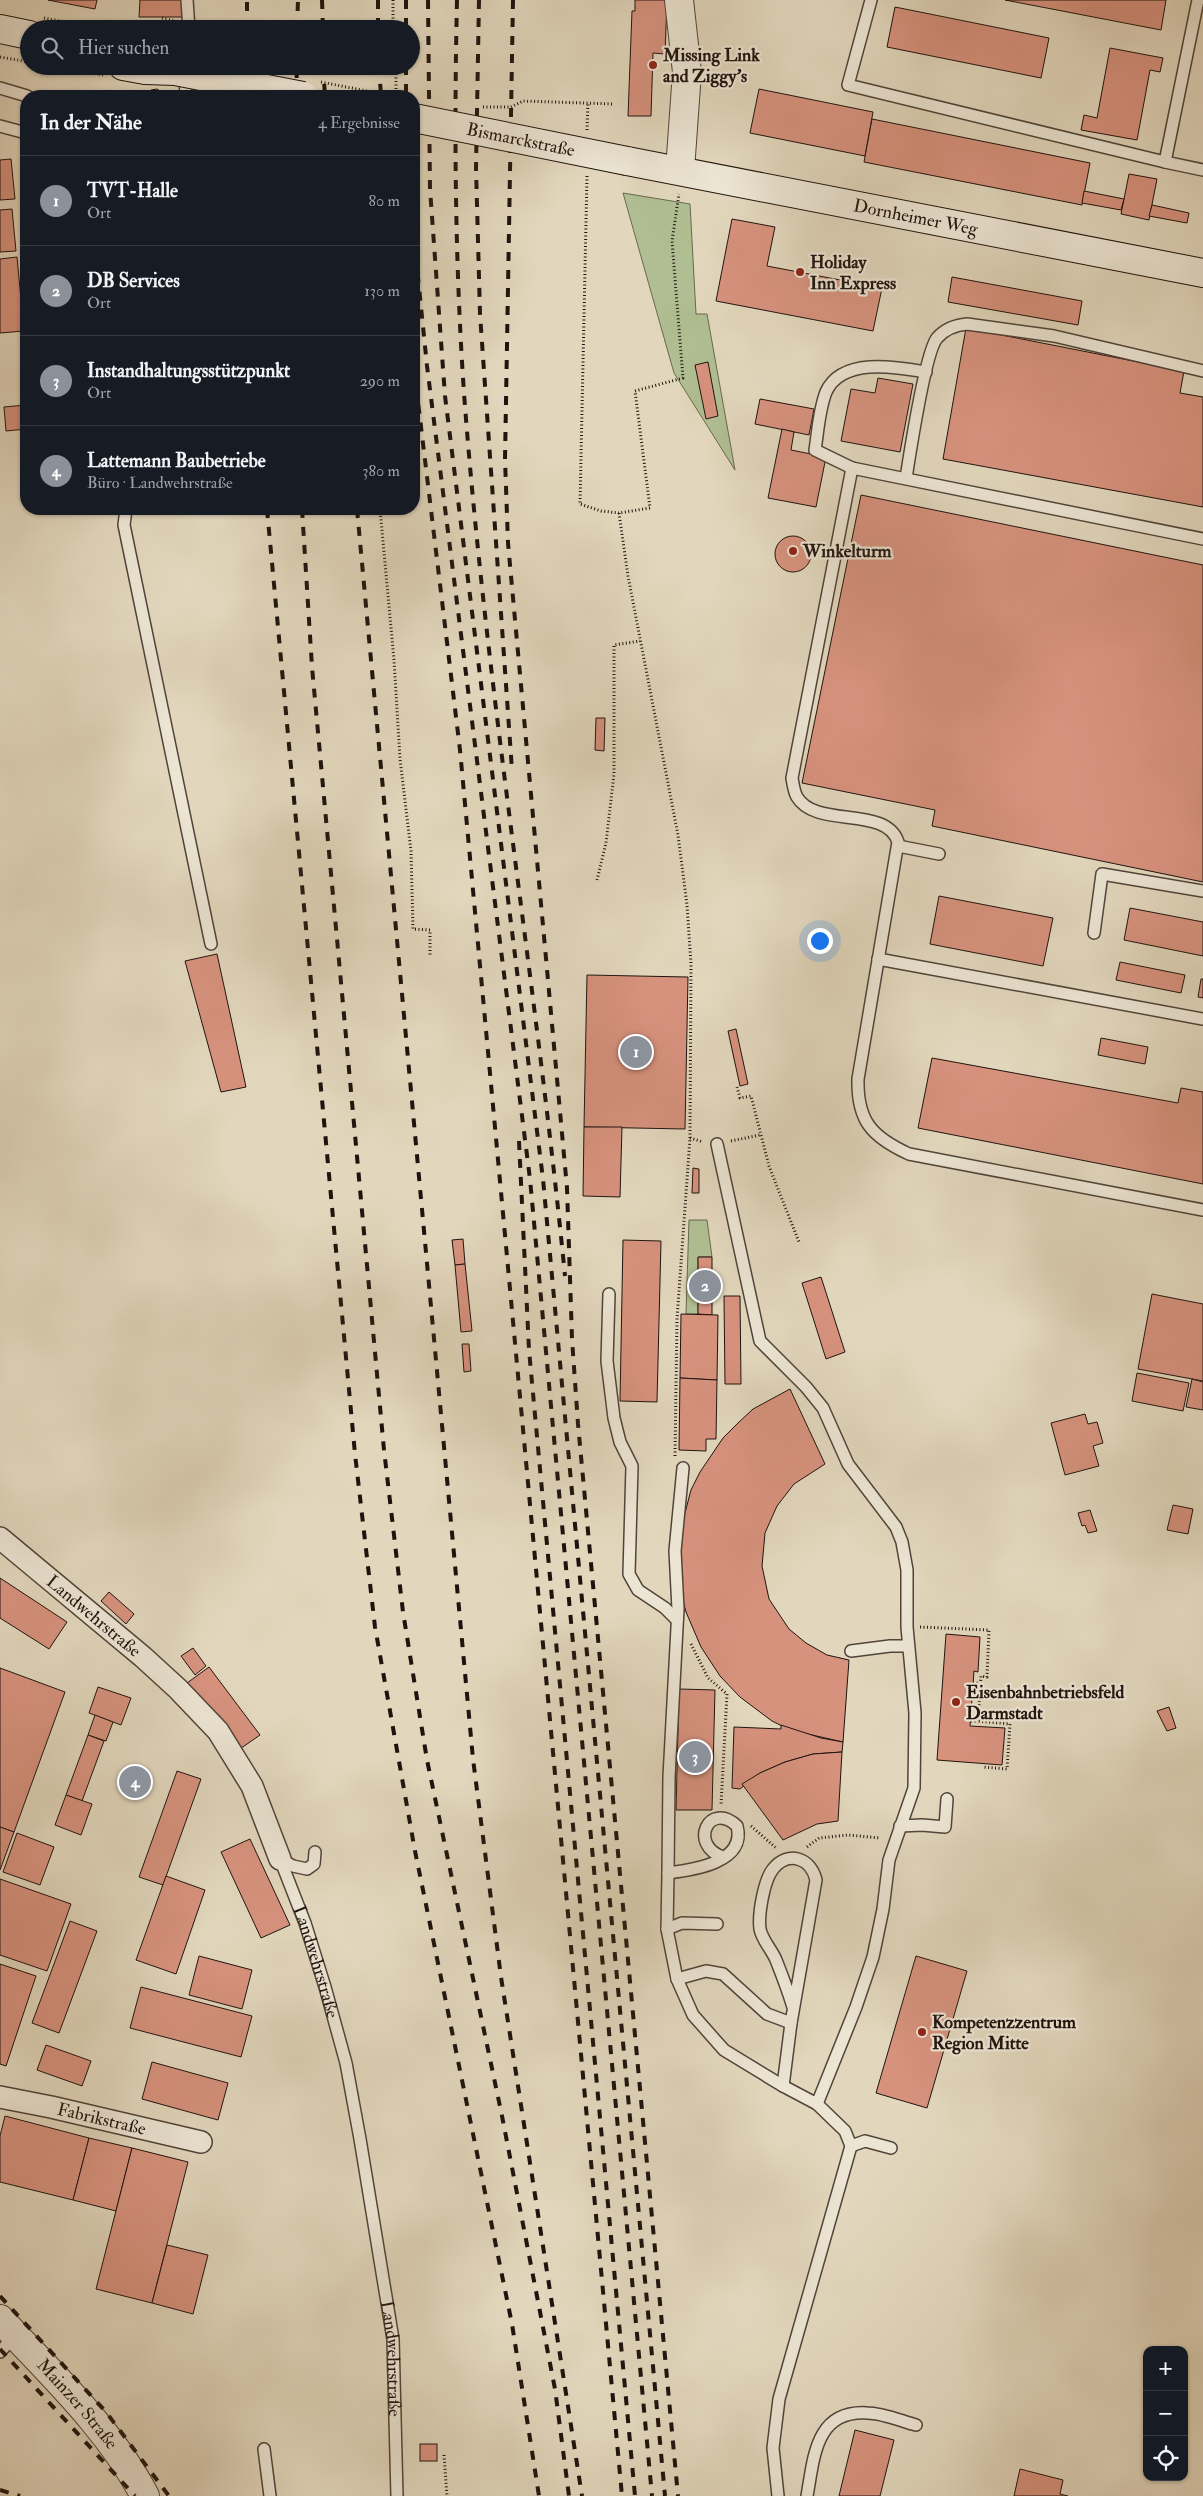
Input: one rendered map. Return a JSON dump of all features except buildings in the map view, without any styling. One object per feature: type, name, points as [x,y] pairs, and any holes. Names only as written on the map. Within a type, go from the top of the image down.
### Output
[{"type":"main road","points":[[679,0],[687,72],[680,178]]},
{"type":"main road","points":[[0,30],[20,28]]},
{"type":"main road","points":[[0,44],[20,47]]},
{"type":"main road","points":[[207,75],[276,90]]},
{"type":"main road","name":"Bismarckstraße","points":[[420,119],[627,161]]},
{"type":"main road","name":"Dornheimer Weg","points":[[627,161],[680,178],[1203,272]]},
{"type":"main road","name":"Mainzer Straße","points":[[5,2336],[99,2428],[127,2466],[145,2496]]},
{"type":"street","name":"Landwehrstraße","points":[[0,1538],[143,1657],[178,1689],[218,1731],[252,1786],[280,1859]]},
{"type":"street","name":"Fabrikstraße","points":[[0,2097],[51,2106],[201,2142]]},
{"type":"lane","points":[[187,0],[188,20]]},
{"type":"lane","points":[[871,0],[848,85],[1203,170]]},
{"type":"lane","points":[[1165,162],[1198,0]]},
{"type":"lane","points":[[178,75],[183,90]]},
{"type":"lane","points":[[0,88],[20,94]]},
{"type":"lane","points":[[0,126],[20,131]]},
{"type":"lane","points":[[906,478],[926,372],[935,340],[954,325],[967,324],[1054,336],[1203,371]]},
{"type":"lane","points":[[926,372],[886,367],[857,370],[836,380],[827,391],[822,404],[815,450],[852,468],[1203,540]]},
{"type":"lane","points":[[852,468],[792,778],[796,795],[809,809],[880,824],[896,836],[898,846],[878,959],[858,1091],[863,1114],[873,1134],[909,1154],[1203,1210]]},
{"type":"lane","points":[[125,515],[124,525],[211,944]]},
{"type":"lane","points":[[898,846],[939,854]]},
{"type":"lane","points":[[1094,933],[1102,874],[1203,891]]},
{"type":"lane","points":[[878,959],[1203,1019]]},
{"type":"lane","points":[[717,1144],[760,1340],[801,1382],[823,1408],[848,1464],[888,1515],[899,1535],[907,1570],[908,1646],[914,1690],[916,1773],[910,1801],[889,1860],[883,1909],[873,1957],[856,2007],[817,2104]]},
{"type":"lane","points":[[610,1294],[607,1360],[614,1418],[620,1442],[632,1466],[630,1574],[638,1590],[665,1608],[677,1620]]},
{"type":"lane","points":[[684,1468],[675,1551],[677,1620],[669,1777],[667,1929],[677,1979],[693,2015],[711,2037],[739,2060],[817,2104],[845,2130],[851,2146],[779,2399],[773,2436],[778,2496]]},
{"type":"lane","points":[[851,1651],[890,1646],[908,1646]]},
{"type":"lane","points":[[900,1826],[945,1827],[947,1800]]},
{"type":"lane","points":[[668,1873],[692,1870],[709,1865],[723,1857],[734,1849],[739,1834],[737,1826],[730,1820],[721,1817],[712,1820],[706,1827],[704,1836],[706,1845],[715,1854],[723,1857]]},
{"type":"lane","points":[[280,1859],[293,1866],[308,1869],[314,1864],[315,1852]]},
{"type":"lane","name":"Landwehrstraße","points":[[280,1859],[305,1923],[325,1987],[346,2064],[360,2139],[393,2339],[397,2496]]},
{"type":"lane","points":[[783,2086],[793,2007],[816,1880],[814,1869],[807,1862],[799,1859],[790,1859],[774,1868],[767,1879],[763,1892],[760,1928],[775,1958],[793,2007]]},
{"type":"lane","points":[[667,1929],[682,1923],[716,1924]]},
{"type":"lane","points":[[677,1979],[706,1971],[723,1974],[767,2014],[791,2023]]},
{"type":"lane","points":[[851,2146],[865,2141],[891,2148]]},
{"type":"lane","points":[[807,2496],[821,2433],[829,2424],[853,2413],[868,2412],[916,2425]]},
{"type":"lane","points":[[264,2448],[270,2496]]},
{"type":"path","points":[[393,0],[394,20]]},
{"type":"path","points":[[162,18],[172,20]]},
{"type":"path","points":[[0,57],[20,60]]},
{"type":"path","points":[[396,75],[396,90]]},
{"type":"path","points":[[476,107],[511,107],[523,101],[614,104]]},
{"type":"path","points":[[587,139],[588,103]]},
{"type":"path","points":[[587,167],[580,504],[601,511],[619,513],[650,508],[635,392],[683,378],[672,241],[680,178]]},
{"type":"path","points":[[619,513],[628,576],[678,835],[687,905],[691,964],[690,1138],[677,1319],[674,1445],[674,1455],[684,1468]]},
{"type":"path","points":[[381,515],[394,660],[400,759],[411,851],[413,929],[430,930],[430,956]]},
{"type":"path","points":[[596,880],[606,844],[614,774],[614,645],[640,641]]},
{"type":"path","points":[[737,1087],[740,1098],[751,1096],[769,1166],[799,1242]]},
{"type":"path","points":[[677,1620],[708,1678],[727,1694],[721,1817],[743,1818],[790,1859],[819,1838],[848,1834],[877,1840],[900,1826]]},
{"type":"path","points":[[930,1626],[989,1630],[987,1677],[981,1676],[978,1722]]},
{"type":"path","points":[[973,1683],[980,1683]]},
{"type":"path","points":[[971,1721],[1010,1724],[1007,1769],[983,1767]]},
{"type":"path","points":[[444,2455],[447,2496]]},
{"type":"green space","points":[[623,193],[690,204],[696,314],[707,314],[735,470],[674,373]]},
{"type":"green space","points":[[689,1220],[707,1220],[712,1257],[698,1257],[698,1314],[686,1314]]},
{"type":"railway","points":[[247,0],[247,20]]},
{"type":"railway","points":[[297,20],[298,0]]},
{"type":"railway","points":[[322,0],[323,20]]},
{"type":"railway","points":[[378,0],[378,20]]},
{"type":"railway","points":[[406,0],[406,20]]},
{"type":"railway","points":[[428,0],[430,189],[445,396],[543,1179],[665,2496]]},
{"type":"railway","points":[[457,0],[456,196],[459,295],[464,393],[473,504],[565,1276]]},
{"type":"railway","points":[[479,0],[476,168],[480,314],[512,770]]},
{"type":"railway","points":[[513,0],[505,459],[508,543],[567,1188],[572,1339],[578,1424],[678,2496]]},
{"type":"railway","points":[[245,90],[246,75]]},
{"type":"railway","points":[[296,90],[297,75]]},
{"type":"railway","points":[[324,75],[325,90]]},
{"type":"railway","points":[[380,75],[381,90]]},
{"type":"railway","points":[[406,75],[406,90]]},
{"type":"railway","points":[[420,297],[427,366],[530,1179],[652,2496]]},
{"type":"railway","points":[[420,419],[460,750],[622,2496]]},
{"type":"railway","points":[[268,515],[355,1454],[375,1627],[415,1851],[512,2324],[539,2496]]},
{"type":"railway","points":[[302,515],[312,667],[384,1450],[403,1612],[427,1760],[502,2116],[555,2389],[569,2496]]},
{"type":"railway","points":[[358,515],[473,1759],[501,1977],[582,2496]]},
{"type":"railway","points":[[519,1141],[529,1350],[635,2496]]},
{"type":"railway","points":[[0,2296],[106,2412],[169,2496]]},
{"type":"railway","points":[[0,2349],[135,2496]]},
{"type":"railway","points":[[0,2490],[20,2496]]},
{"type":"place","name":"Missing Link and Ziggy's","points":[[653,65]]},
{"type":"place","name":"Holiday Inn Express","points":[[800,272]]},
{"type":"place","name":"Winkelturm","points":[[793,551]]},
{"type":"place","name":"TVT-Halle","points":[[636,1052]]},
{"type":"place","name":"DB Services","points":[[705,1286]]},
{"type":"place","name":"Eisenbahnbetriebsfeld Darmstadt","points":[[956,1702]]},
{"type":"place","name":"Instandhaltungsstützpunkt","points":[[695,1757]]},
{"type":"place","name":"Lattemann Baubetriebe","points":[[135,1782]]},
{"type":"place","name":"Kompetenzzentrum Region Mitte","points":[[922,2032]]}]
